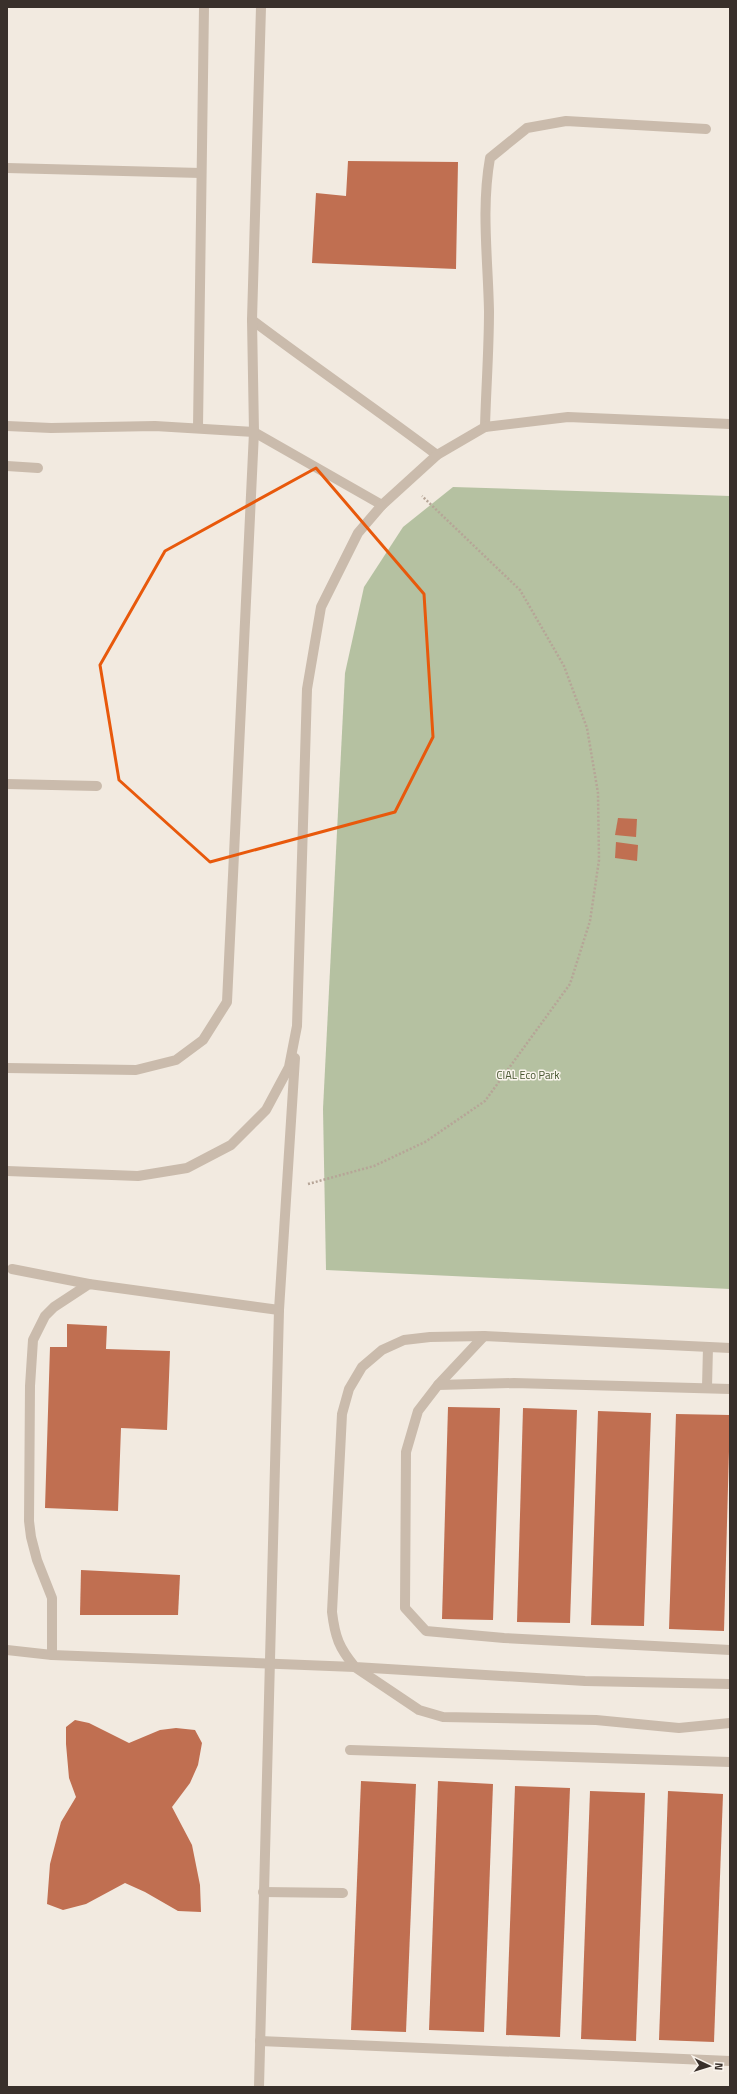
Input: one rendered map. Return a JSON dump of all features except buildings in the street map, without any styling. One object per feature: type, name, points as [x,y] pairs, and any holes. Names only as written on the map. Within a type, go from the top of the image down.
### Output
[{"type":"street","points":[[198,427],[204,7]]},
{"type":"street","points":[[7,1068],[136,1070],[176,1060],[203,1040],[227,1002],[254,432],[252,320],[261,7]]},
{"type":"street","points":[[485,427],[488,311],[485,186],[490,158],[527,128],[566,121],[706,129]]},
{"type":"street","points":[[7,168],[201,172]]},
{"type":"street","points":[[252,320],[318,370],[374,407],[437,455]]},
{"type":"street","points":[[259,2087],[279,1310],[297,1026],[307,689],[321,608],[358,533],[382,505],[437,455],[485,427],[568,417],[728,425]]},
{"type":"street","points":[[7,426],[51,428],[198,427],[254,432],[382,505]]},
{"type":"street","points":[[7,466],[38,468]]},
{"type":"street","points":[[7,784],[97,786]]},
{"type":"street","points":[[7,1171],[138,1176],[187,1168],[231,1145],[266,1110],[289,1067],[297,1026]]},
{"type":"street","points":[[12,1269],[89,1284],[279,1310]]},
{"type":"street","points":[[52,1655],[52,1598],[31,1537],[29,1521],[30,1386],[33,1340],[45,1316],[54,1307],[89,1284]]},
{"type":"street","points":[[484,1336],[438,1385],[418,1411],[406,1452],[405,1608],[426,1631],[504,1638],[730,1650]]},
{"type":"street","points":[[730,1348],[484,1336],[430,1337],[404,1340],[382,1350],[362,1367],[349,1389],[342,1414],[332,1612],[334,1634],[343,1653],[355,1667],[419,1710],[443,1717],[596,1720],[679,1728],[730,1723]]},
{"type":"street","points":[[707,1387],[708,1347]]},
{"type":"street","points":[[438,1385],[514,1383],[707,1387],[730,1389]]},
{"type":"street","points":[[7,1650],[52,1655],[269,1665],[355,1667],[585,1680],[730,1684]]},
{"type":"street","points":[[350,1750],[730,1762]]},
{"type":"street","points":[[263,1892],[343,1893]]},
{"type":"street","points":[[260,2041],[730,2061]]},
{"type":"path","points":[[287,1190],[374,1166],[425,1142],[486,1101],[570,984],[590,921],[599,860],[598,793],[587,728],[564,666],[520,590],[407,482]]},
{"type":"highlighted area","points":[[316,468],[424,594],[433,737],[395,812],[210,862],[119,780],[100,665],[165,551]]},
{"type":"green space","name":"CIAL Eco Park","points":[[453,487],[730,496],[730,1289],[326,1270],[323,1109],[345,673],[364,587],[403,527]]}]
